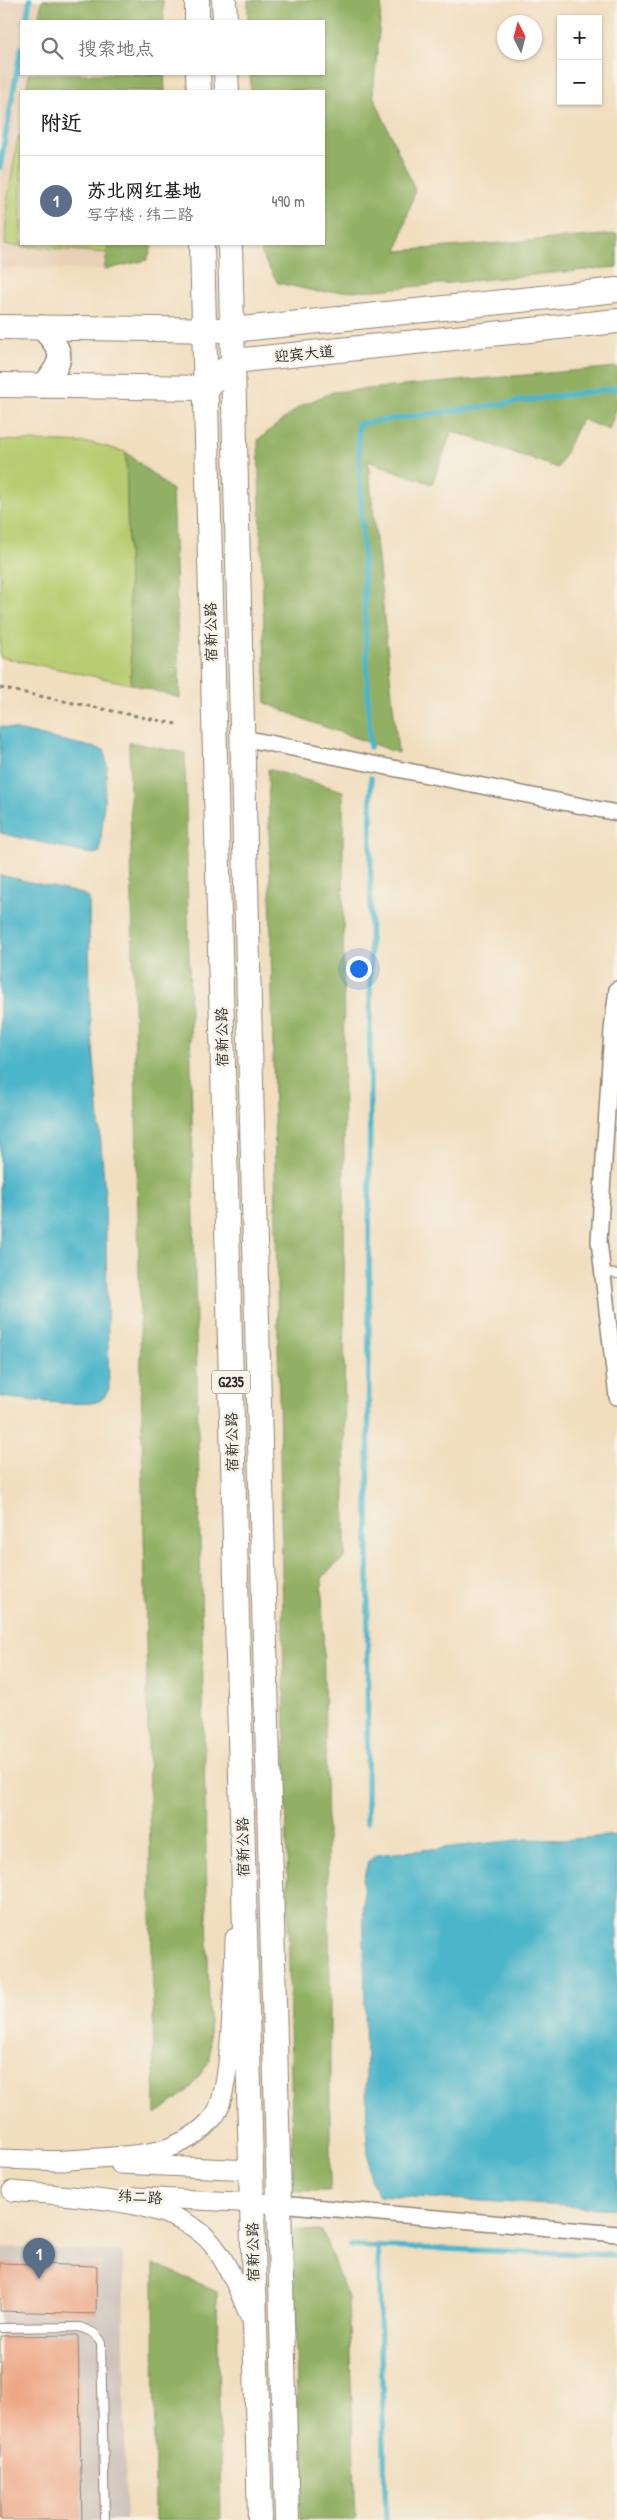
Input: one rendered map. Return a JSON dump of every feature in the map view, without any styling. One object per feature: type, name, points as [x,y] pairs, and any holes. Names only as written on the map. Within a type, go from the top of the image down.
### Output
[{"type":"highway","points":[[197,0],[197,20]]},
{"type":"highway","points":[[224,0],[225,20]]},
{"type":"highway","points":[[198,75],[198,90]]},
{"type":"highway","points":[[226,75],[226,90]]},
{"type":"highway","name":"宿新公路","points":[[202,245],[260,2520]]},
{"type":"highway","name":"宿新公路","points":[[230,245],[287,2520]]},
{"type":"highway","name":"迎宾大道","points":[[0,327],[232,330],[617,290]]},
{"type":"highway","name":"迎宾大道","points":[[234,361],[617,321]]},
{"type":"highway","points":[[0,385],[205,388],[234,361]]},
{"type":"main road","points":[[41,328],[58,345],[59,358],[54,372],[43,386]]},
{"type":"street","points":[[243,738],[617,813]]},
{"type":"street","points":[[617,990],[612,1030],[611,1127],[599,1241],[610,1273],[617,1397]]},
{"type":"street","points":[[53,2161],[158,2151],[180,2144],[200,2131],[216,2114],[223,2097],[227,2059],[242,1797]]},
{"type":"street","points":[[0,2159],[251,2170]]},
{"type":"street","points":[[6,2190],[147,2206],[175,2217],[212,2244],[234,2280],[255,2328]]},
{"type":"street","name":"纬二路","points":[[6,2190],[279,2204]]},
{"type":"street","points":[[279,2204],[617,2234]]},
{"type":"lane","points":[[0,2328],[80,2327],[94,2333],[101,2342],[105,2520]]},
{"type":"path","points":[[0,688],[176,724]]},
{"type":"shaded area","points":[[0,0],[163,0],[164,20],[20,20],[20,75],[164,75],[165,90],[20,90],[20,245],[153,245],[147,260],[104,270],[0,268]]},
{"type":"shaded area","points":[[0,2247],[123,2252],[126,2520],[0,2520]]},
{"type":"green space","points":[[42,0],[163,0],[164,20],[39,20]]},
{"type":"green space","points":[[248,0],[382,0],[373,95],[415,190],[397,251],[617,234],[617,267],[377,290],[318,292],[278,283],[262,256],[261,245],[325,245],[325,90],[251,90],[250,75],[325,75],[325,20],[248,20]]},
{"type":"green space","points":[[29,75],[164,75],[165,90],[26,90]]},
{"type":"green space","points":[[20,136],[20,245],[109,245],[107,253],[5,245],[7,203],[18,137]]},
{"type":"green space","points":[[109,245],[153,245],[147,260],[104,270]]},
{"type":"green space","points":[[617,367],[617,407],[609,430],[581,419],[558,468],[452,431],[432,484],[368,461],[398,753],[308,721],[266,703],[258,440],[300,406],[333,392]]},
{"type":"green space","points":[[0,440],[92,443],[126,452],[131,684],[0,657]]},
{"type":"green space","points":[[126,452],[172,490],[180,698],[131,684]]},
{"type":"green space","points":[[129,742],[185,753],[210,2060],[190,2089],[155,2115]]},
{"type":"green space","points":[[268,769],[343,791],[345,1557],[322,1577],[330,1986],[330,2191],[293,2191]]},
{"type":"green space","points":[[293,2230],[322,2231],[348,2298],[356,2520],[300,2520]]},
{"type":"green space","points":[[154,2263],[217,2292],[221,2520],[155,2520]]},
{"type":"water","points":[[0,726],[104,750],[107,766],[100,852],[95,854],[86,853],[0,833]]},
{"type":"water","points":[[0,875],[83,894],[89,898],[90,1009],[105,1193],[109,1389],[103,1399],[91,1403],[80,1404],[0,1397]]},
{"type":"water","points":[[617,1835],[617,2209],[379,2195],[370,2179],[367,2141],[363,1879],[368,1862],[376,1855],[527,1839],[563,1840]]},
{"type":"building","points":[[0,2263],[97,2266],[96,2314],[0,2311]]},
{"type":"building","points":[[78,2335],[82,2520],[0,2520],[0,2336]]},
{"type":"waterway","points":[[26,20],[30,0]]},
{"type":"waterway","points":[[0,167],[20,54]]},
{"type":"waterway","points":[[370,747],[358,424],[617,388]]},
{"type":"waterway","points":[[367,1823],[371,778]]},
{"type":"waterway","points":[[351,2246],[617,2255]]},
{"type":"waterway","points":[[378,2247],[386,2520]]},
{"type":"place","name":"苏北网红基地","points":[[39,2279]]}]
